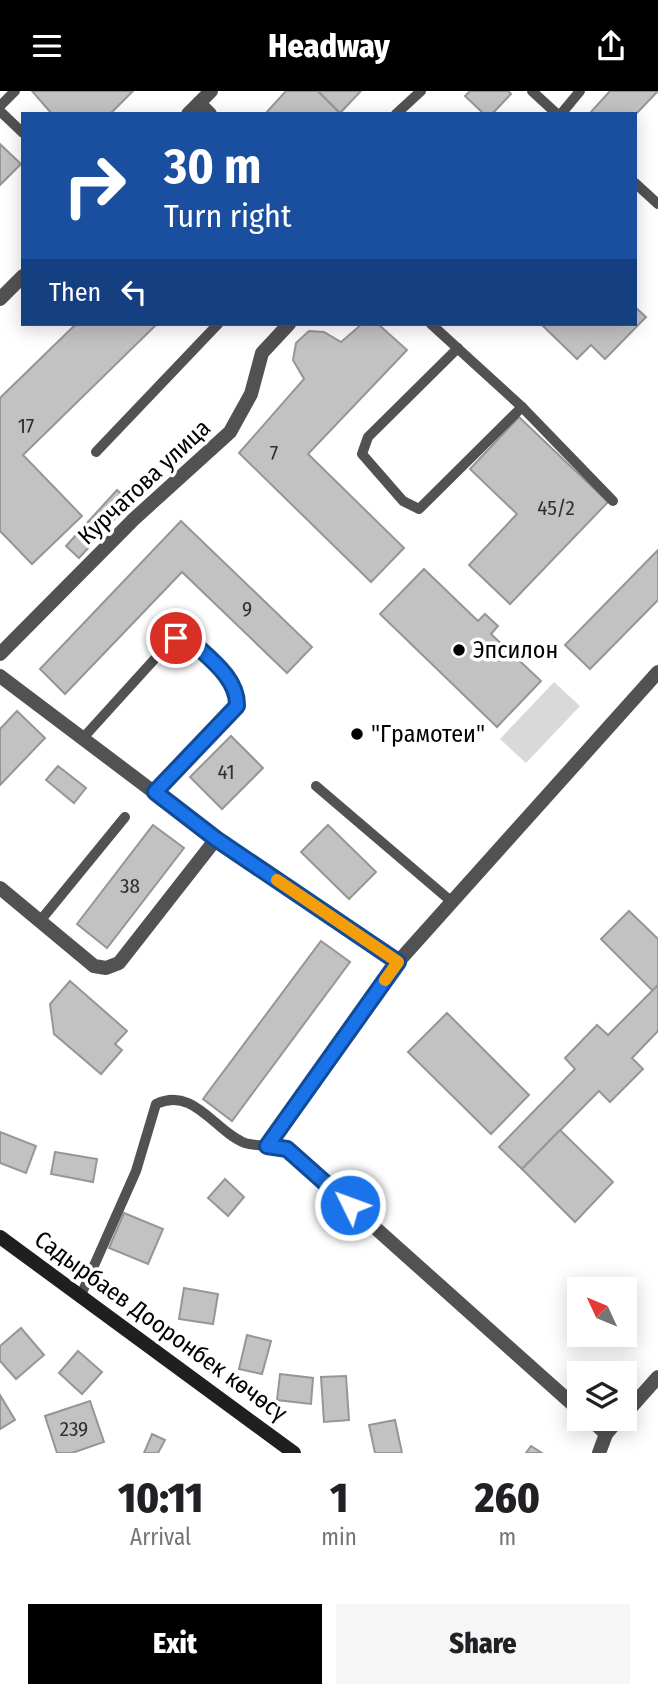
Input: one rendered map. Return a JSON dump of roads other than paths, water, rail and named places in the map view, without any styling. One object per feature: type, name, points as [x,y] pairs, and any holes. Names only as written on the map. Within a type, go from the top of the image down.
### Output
[{"type":"main road","name":"Садырбаев Дооронбек көчөсү","points":[[0,1237],[294,1453]]},
{"type":"street","points":[[194,108],[211,91]]},
{"type":"street","points":[[0,299],[21,278]]},
{"type":"street","name":"Курчатова улица","points":[[0,653],[134,519],[230,432],[251,394],[262,353],[287,326]]},
{"type":"street","points":[[567,1399],[287,1149],[267,1146],[398,962],[658,672]]},
{"type":"street","points":[[0,676],[216,839],[398,962]]},
{"type":"street","points":[[0,888],[94,965],[106,968],[119,963],[216,839]]},
{"type":"street","points":[[637,1400],[658,1377]]},
{"type":"street","points":[[603,1431],[606,1434]]},
{"type":"street","points":[[599,1453],[609,1431]]},
{"type":"lane","points":[[15,91],[0,108],[21,131]]},
{"type":"lane","points":[[398,112],[421,91]]},
{"type":"lane","points":[[532,91],[557,112]]},
{"type":"lane","points":[[561,112],[580,91]]},
{"type":"lane","points":[[637,185],[658,204]]},
{"type":"lane","points":[[96,452],[216,326]]},
{"type":"lane","points":[[433,326],[522,407],[613,501]]},
{"type":"lane","points":[[458,348],[368,437],[362,454],[403,501],[418,509],[431,499],[522,407]]},
{"type":"lane","points":[[83,738],[171,641],[188,638],[232,683],[237,695],[237,706],[155,792]]},
{"type":"lane","points":[[316,786],[452,902]]},
{"type":"lane","points":[[40,921],[125,817]]},
{"type":"lane","points":[[81,1294],[136,1171],[152,1109],[156,1104],[171,1099],[184,1100],[244,1143],[267,1146]]},
{"type":"place","name":"Эпсилон","points":[[459,650]]},
{"type":"place","name":"\"Грамотеи\"","points":[[357,734]]}]
